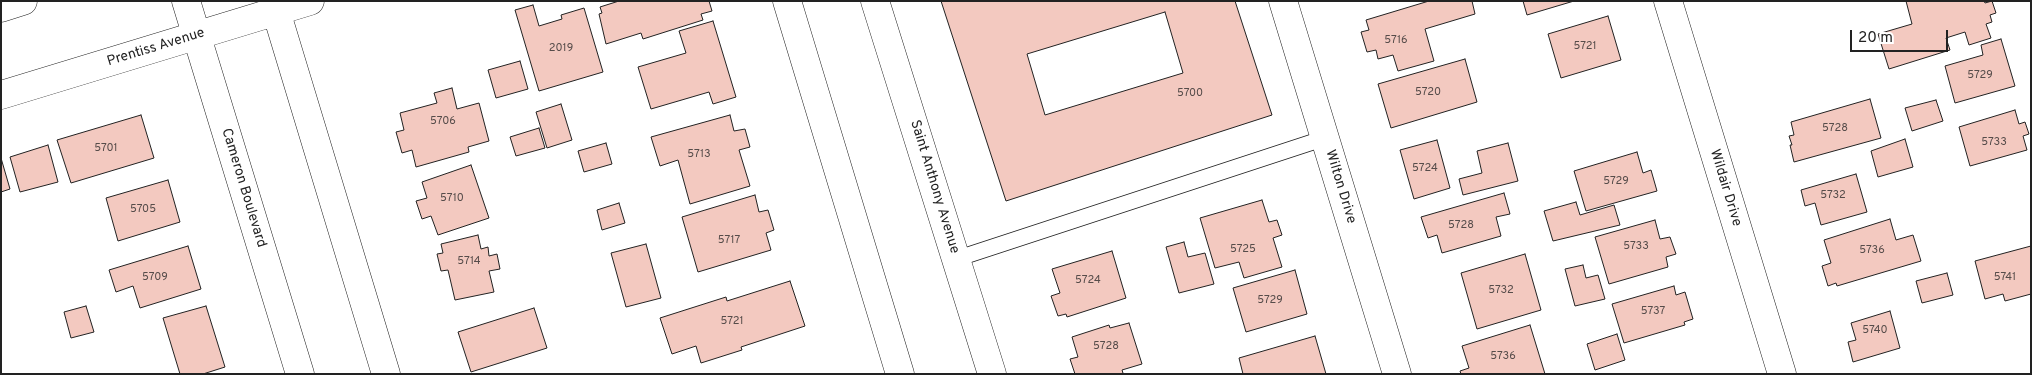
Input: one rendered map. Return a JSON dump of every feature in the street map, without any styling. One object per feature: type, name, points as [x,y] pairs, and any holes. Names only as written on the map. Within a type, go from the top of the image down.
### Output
[{"type":"street","points":[[1,8],[23,1]]},
{"type":"street","name":"Cameron Boulevard","points":[[186,1],[300,374]]},
{"type":"street","name":"Prentiss Avenue","points":[[1,95],[197,35],[274,6],[310,1]]},
{"type":"street","points":[[787,1],[900,374]]},
{"type":"street","name":"Saint Anthony Avenue","points":[[875,1],[992,374]]},
{"type":"street","name":"Wilton Drive","points":[[1283,1],[1397,374]]},
{"type":"street","name":"Wildair Drive","points":[[1668,1],[1782,374]]},
{"type":"street","points":[[274,6],[386,374]]},
{"type":"lane","points":[[956,260],[1325,138]]},
{"type":"building","points":[[619,1],[709,1],[712,11],[701,14],[703,20],[643,39],[641,33],[606,44],[599,14],[602,13],[600,7]]},
{"type":"building","points":[[941,1],[1235,1],[1272,115],[1006,201]],"holes":[[[1165,12],[1183,73],[1045,115],[1027,54]]]},
{"type":"building","points":[[1429,1],[1472,1],[1475,14],[1425,29],[1434,61],[1398,71],[1393,55],[1378,59],[1376,50],[1367,52],[1361,32],[1369,30],[1366,20]]},
{"type":"building","points":[[1523,1],[1574,1],[1527,15]]},
{"type":"building","points":[[1906,1],[1984,1],[1985,3],[1992,1],[1996,13],[1990,15],[1992,22],[1986,24],[1991,38],[1969,45],[1965,32],[1946,38],[1950,50],[1889,69],[1878,34],[1912,24]]},
{"type":"building","points":[[533,5],[539,26],[562,19],[561,15],[584,8],[603,72],[539,91],[515,10]]},
{"type":"building","points":[[1608,16],[1621,60],[1561,78],[1548,34]]},
{"type":"building","points":[[713,21],[736,97],[713,104],[709,92],[651,109],[638,67],[686,53],[679,31]]},
{"type":"building","points":[[2001,39],[2015,86],[1955,103],[1945,66],[1983,55],[1981,45]]},
{"type":"building","points":[[1465,59],[1477,102],[1391,128],[1378,84]]},
{"type":"building","points":[[520,61],[528,89],[496,98],[488,70]]},
{"type":"building","points":[[452,88],[457,109],[479,103],[489,141],[468,147],[469,152],[416,167],[412,150],[402,153],[396,132],[404,130],[400,113],[437,103],[434,93]]},
{"type":"building","points":[[1870,99],[1881,138],[1794,162],[1789,136],[1794,135],[1791,122]]},
{"type":"building","points":[[1936,100],[1943,121],[1912,131],[1905,108]]},
{"type":"building","points":[[561,104],[572,140],[547,148],[536,112]]},
{"type":"building","points":[[2015,110],[2019,124],[2025,122],[2029,134],[2023,136],[2027,150],[1970,166],[1959,127]]},
{"type":"building","points":[[141,115],[154,158],[71,183],[57,140]]},
{"type":"building","points":[[730,115],[734,131],[745,129],[750,147],[739,150],[750,186],[690,204],[678,160],[660,166],[651,137]]},
{"type":"building","points":[[539,128],[545,148],[516,156],[510,137]]},
{"type":"building","points":[[1905,139],[1913,167],[1878,177],[1871,151]]},
{"type":"building","points":[[1437,140],[1450,188],[1414,199],[1400,150]]},
{"type":"building","points":[[606,143],[612,164],[584,172],[578,151]]},
{"type":"building","points":[[1508,143],[1518,181],[1463,195],[1459,179],[1482,173],[1477,151]]},
{"type":"building","points":[[48,145],[58,182],[20,192],[10,157]]},
{"type":"building","points":[[1637,152],[1643,173],[1651,170],[1657,191],[1586,211],[1574,171]]},
{"type":"building","points":[[1,158],[10,189],[1,192]]},
{"type":"building","points":[[471,165],[489,218],[438,235],[431,216],[422,219],[416,201],[427,198],[422,182]]},
{"type":"building","points":[[1856,174],[1867,212],[1821,225],[1815,203],[1805,206],[1801,190]]},
{"type":"building","points":[[168,180],[180,222],[118,241],[106,198]]},
{"type":"building","points":[[1504,193],[1510,214],[1496,217],[1501,236],[1442,253],[1437,235],[1428,238],[1421,217]]},
{"type":"building","points":[[755,195],[759,212],[768,210],[774,230],[766,233],[771,250],[698,272],[682,217]]},
{"type":"building","points":[[1262,200],[1269,222],[1277,220],[1282,235],[1273,238],[1282,267],[1244,278],[1239,262],[1215,268],[1200,218]]},
{"type":"building","points":[[1576,202],[1580,215],[1614,205],[1620,225],[1553,241],[1544,211]]},
{"type":"building","points":[[619,203],[625,223],[602,230],[597,210]]},
{"type":"building","points":[[1890,219],[1896,240],[1913,235],[1921,261],[1837,286],[1836,283],[1828,286],[1822,266],[1831,263],[1824,240]]},
{"type":"building","points":[[1655,220],[1660,239],[1670,237],[1676,254],[1666,257],[1668,267],[1609,284],[1595,237]]},
{"type":"building","points":[[478,235],[481,249],[488,247],[489,256],[497,254],[500,269],[489,271],[494,292],[455,300],[448,270],[441,271],[437,254],[443,253],[441,244]]},
{"type":"building","points":[[1184,242],[1188,257],[1205,253],[1214,284],[1179,293],[1166,247]]},
{"type":"building","points":[[646,244],[661,298],[626,307],[611,253]]},
{"type":"building","points":[[188,246],[201,289],[140,308],[133,286],[116,292],[109,270]]},
{"type":"building","points":[[2031,246],[2031,294],[2005,301],[2003,294],[1985,299],[1975,261]]},
{"type":"building","points":[[1112,251],[1126,298],[1067,317],[1066,314],[1058,316],[1051,296],[1060,293],[1052,269]]},
{"type":"building","points":[[1525,254],[1541,310],[1477,329],[1461,273]]},
{"type":"building","points":[[1583,265],[1586,278],[1598,275],[1605,299],[1575,306],[1565,269]]},
{"type":"building","points":[[1295,270],[1307,314],[1246,332],[1233,288]]},
{"type":"building","points":[[1947,273],[1953,295],[1922,303],[1916,281]]},
{"type":"building","points":[[790,281],[805,326],[741,347],[742,350],[701,363],[696,346],[672,354],[660,318],[726,297],[727,301]]},
{"type":"building","points":[[1674,286],[1676,295],[1685,292],[1693,319],[1684,322],[1685,325],[1624,343],[1612,304]]},
{"type":"building","points":[[86,306],[94,332],[71,338],[64,312]]},
{"type":"building","points":[[206,306],[225,367],[203,374],[180,374],[163,318]]},
{"type":"building","points":[[534,308],[547,348],[471,372],[458,332]]},
{"type":"building","points":[[1890,311],[1900,348],[1853,362],[1848,342],[1856,340],[1851,323]]},
{"type":"building","points":[[1129,323],[1142,364],[1122,370],[1123,373],[1120,374],[1075,374],[1070,359],[1078,357],[1072,337],[1109,325],[1110,328]]},
{"type":"building","points":[[1530,325],[1545,374],[1461,374],[1460,371],[1469,368],[1462,346]]},
{"type":"building","points":[[1617,334],[1625,360],[1595,370],[1587,344]]},
{"type":"building","points":[[1315,336],[1326,374],[1243,374],[1239,358]]}]
